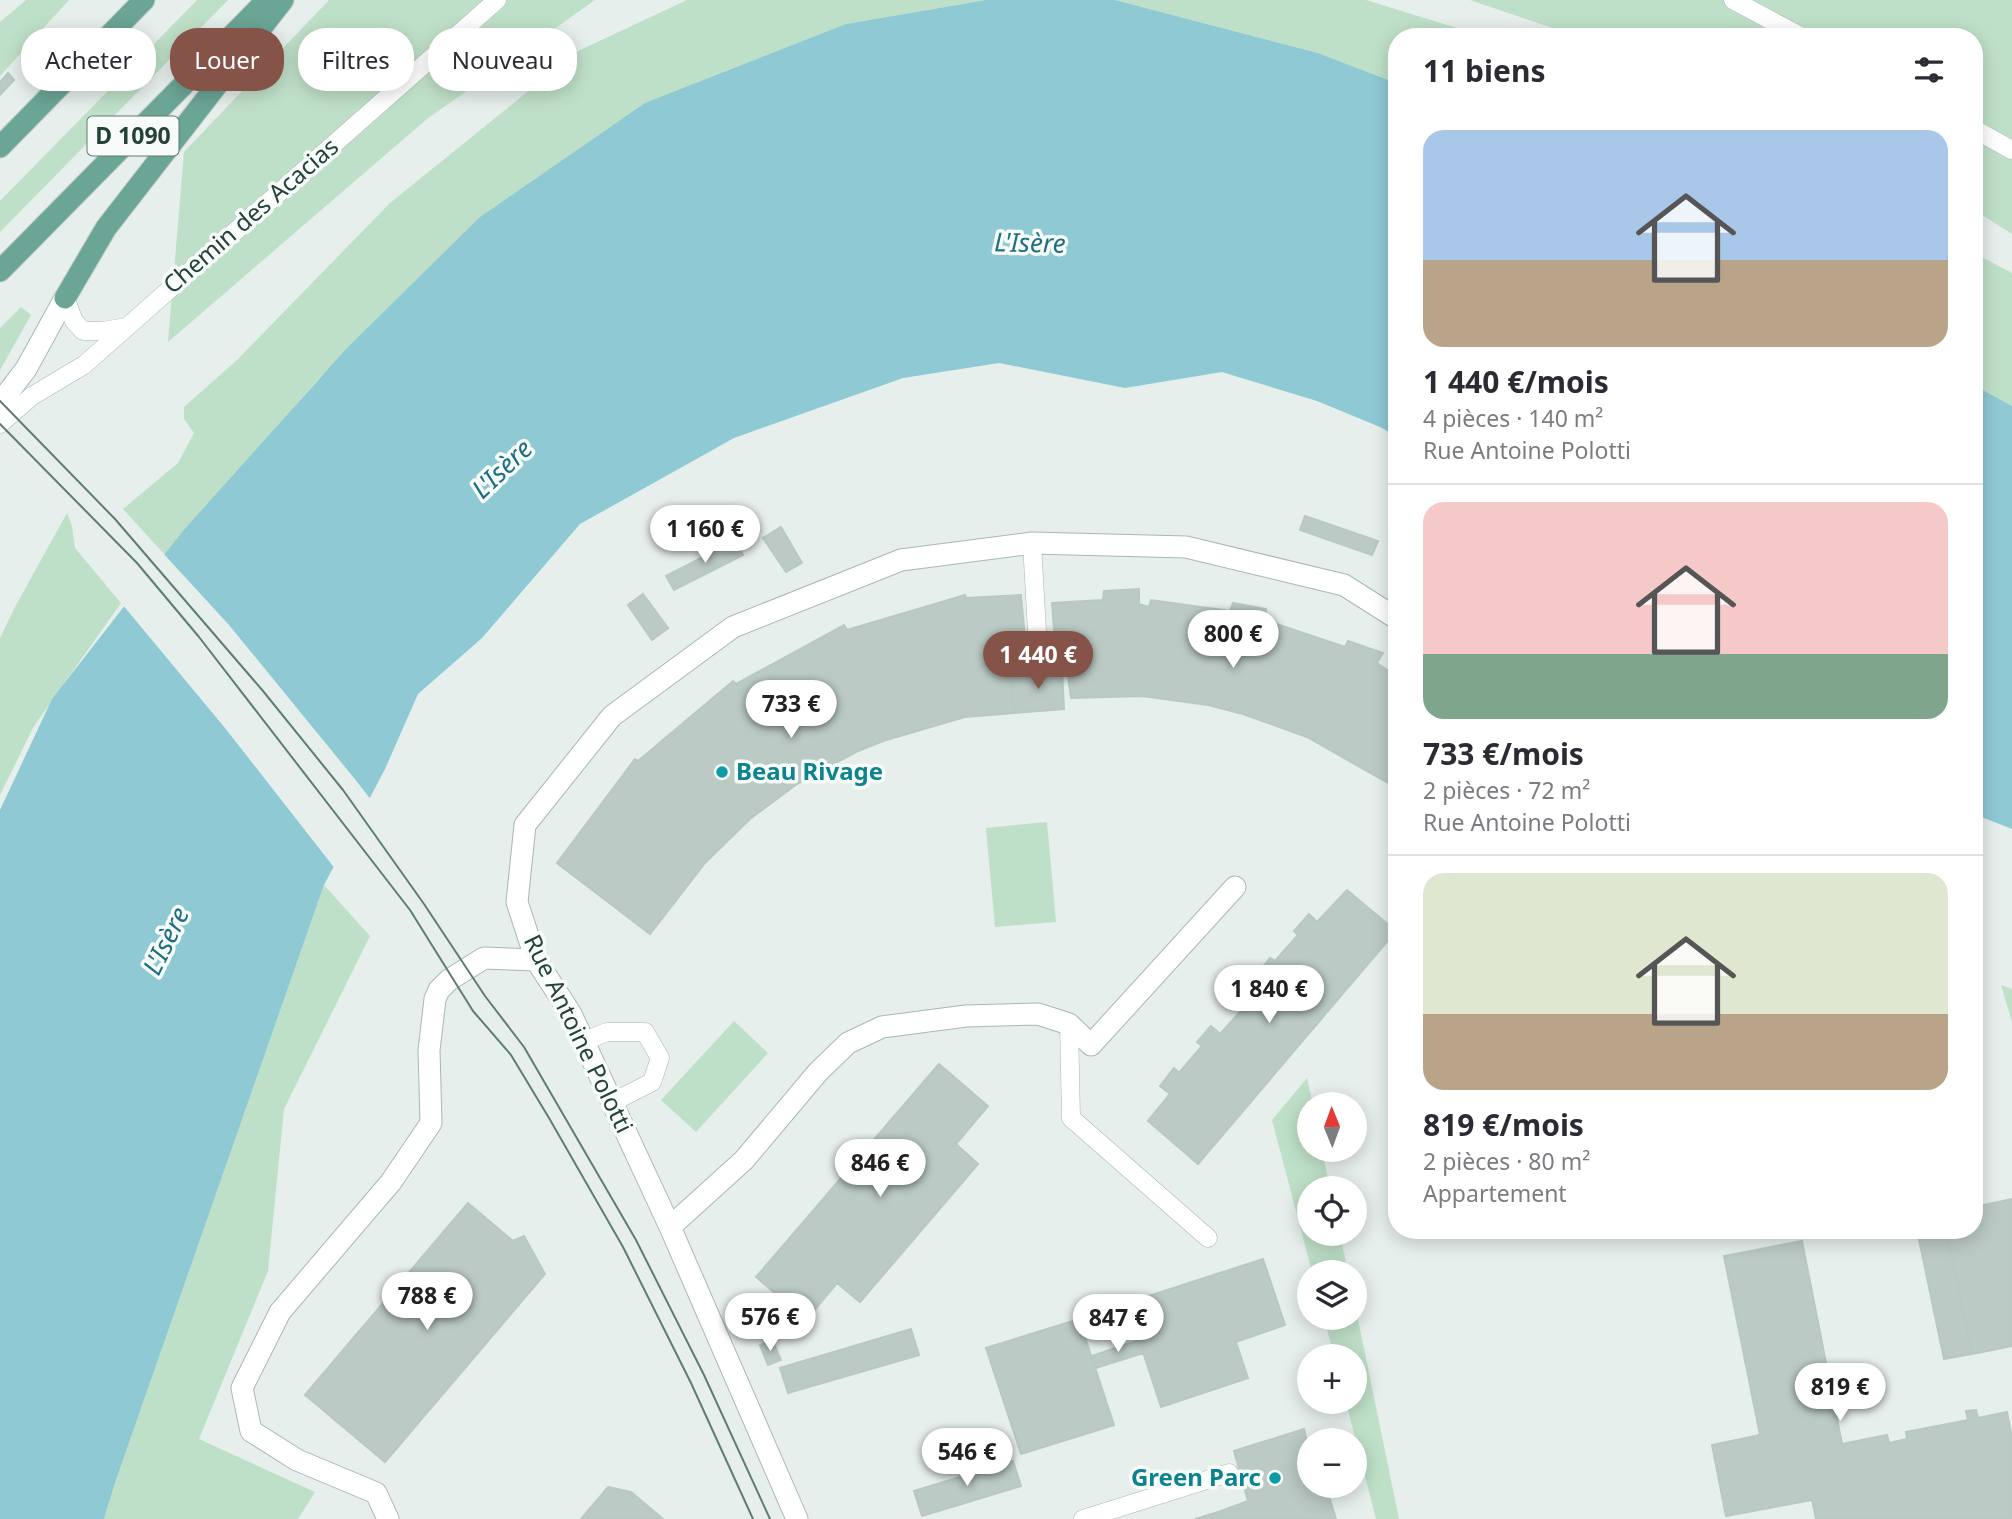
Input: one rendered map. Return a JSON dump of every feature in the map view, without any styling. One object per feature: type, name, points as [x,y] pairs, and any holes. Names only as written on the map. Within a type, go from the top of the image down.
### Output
[{"type":"main road","points":[[0,147],[144,0]]},
{"type":"main road","name":"D 1090","points":[[0,271],[267,0]]},
{"type":"main road","points":[[65,298],[106,228],[282,0]]},
{"type":"street","points":[[0,404],[26,369],[65,298]]},
{"type":"street","name":"Rue Antoine Polotti","points":[[797,1519],[670,1227],[572,1014],[536,960],[517,902],[525,825],[612,716],[733,627],[901,560],[1032,543],[1186,547],[1344,585],[1388,613]]},
{"type":"street","points":[[670,1227],[744,1160],[818,1072],[848,1044],[882,1027],[966,1016],[1038,1014],[1069,1024],[1091,1045],[1235,887]]},
{"type":"street","points":[[388,1519],[376,1493],[297,1460],[251,1431],[242,1388],[280,1312],[391,1182],[431,1123],[429,1050],[435,999],[439,990],[449,980],[484,958],[536,960]]},
{"type":"lane","name":"Chemin des Acacias","points":[[0,424],[32,396],[84,365],[497,0]]},
{"type":"lane","points":[[1733,0],[1785,28]]},
{"type":"lane","points":[[1983,134],[2012,150]]},
{"type":"lane","points":[[65,298],[74,321],[83,331],[127,327]]},
{"type":"lane","points":[[1032,543],[1038,667]]},
{"type":"lane","points":[[1069,1024],[1071,1118],[1208,1238]]},
{"type":"lane","points":[[584,1041],[607,1032],[645,1032],[660,1058],[652,1082],[612,1102]]},
{"type":"lane","points":[[1083,1519],[1229,1474]]},
{"type":"green space","points":[[26,0],[69,0],[44,28],[21,28],[21,53],[0,76],[0,22]]},
{"type":"green space","points":[[197,0],[228,0],[200,28],[170,28],[170,59],[156,73],[156,42]]},
{"type":"green space","points":[[329,0],[595,0],[555,28],[428,28],[428,91],[467,91],[427,119],[168,342],[184,152],[242,91],[284,91],[284,47],[298,32],[298,91],[414,91],[414,28],[302,28]]},
{"type":"green space","points":[[687,0],[986,0],[846,24],[321,376],[165,555],[123,509],[178,463],[194,433],[184,419],[184,407],[237,360],[390,203],[529,91],[577,91],[578,51]]},
{"type":"green space","points":[[1115,0],[1366,0],[1457,28],[1388,28],[1388,80],[1318,53]]},
{"type":"green space","points":[[1470,0],[2012,0],[2012,234],[1983,216],[1983,28],[1552,28]]},
{"type":"green space","points":[[108,91],[139,91],[0,232],[0,201]]},
{"type":"green space","points":[[1983,258],[2012,273],[2012,406],[1983,390]]},
{"type":"green space","points":[[21,307],[31,315],[0,370],[0,328]]},
{"type":"green space","points":[[67,513],[75,548],[121,603],[34,726],[0,795],[0,638]]},
{"type":"green space","points":[[1047,822],[1056,922],[995,927],[986,828]]},
{"type":"green space","points":[[324,885],[370,936],[284,1109],[268,1271],[199,1439],[315,1492],[298,1519],[104,1519],[115,1483]]},
{"type":"green space","points":[[2001,985],[2012,989],[2012,1022]]},
{"type":"green space","points":[[734,1021],[768,1053],[696,1132],[661,1100]]},
{"type":"green space","points":[[1307,1078],[1310,1092],[1297,1092],[1297,1162],[1325,1162],[1327,1176],[1297,1176],[1297,1215],[1272,1120]]},
{"type":"green space","points":[[1305,1246],[1343,1246],[1345,1260],[1309,1260]]},
{"type":"green space","points":[[1327,1330],[1360,1330],[1363,1344],[1331,1344]]},
{"type":"green space","points":[[1367,1363],[1399,1519],[1376,1519],[1367,1484],[1367,1428],[1353,1428],[1349,1414],[1367,1414]]},
{"type":"water","name":"L'Isère","points":[[986,0],[1115,0],[1318,53],[1388,80],[1388,432],[1317,401],[1222,372],[1125,388],[999,363],[903,378],[734,438],[580,524],[482,638],[418,694],[385,769],[324,885],[104,1519],[0,1519],[0,810],[52,699],[182,532],[346,349],[480,217],[645,103],[846,24]]},
{"type":"water","points":[[1983,390],[2012,406],[2012,829],[1983,818]]},
{"type":"pier","points":[[162,552],[229,625],[372,801],[336,870],[225,728],[122,604]]},
{"type":"building","points":[[8,73],[14,80],[0,95],[0,82]]},
{"type":"building","points":[[1305,516],[1378,541],[1372,555],[1300,530]]},
{"type":"building","points":[[781,527],[802,563],[786,572],[763,538]]},
{"type":"building","points":[[736,540],[743,555],[674,590],[666,576]]},
{"type":"building","points":[[1139,589],[1139,604],[1149,607],[1151,600],[1230,611],[1233,603],[1266,609],[1265,620],[1345,647],[1348,641],[1383,653],[1377,663],[1388,671],[1388,783],[1307,737],[1243,714],[1208,705],[1142,696],[1071,698],[1067,668],[1057,668],[1052,603],[1103,600],[1104,591]]},
{"type":"building","points":[[643,594],[668,628],[652,640],[628,605]]},
{"type":"building","name":"Beau Rivage","points":[[965,595],[966,598],[1021,595],[1028,672],[1011,673],[1014,713],[965,717],[883,741],[856,752],[797,784],[750,819],[705,863],[650,934],[557,863],[635,759],[638,761],[733,681],[736,684],[844,625],[847,630]]},
{"type":"building","points":[[1062,669],[1064,709],[1014,713],[1011,673]]},
{"type":"building","points":[[1347,890],[1388,924],[1388,940],[1198,1164],[1148,1121],[1170,1094],[1160,1086],[1174,1068],[1179,1073],[1202,1046],[1197,1042],[1211,1026],[1220,1034],[1267,982],[1257,974],[1270,958],[1275,961],[1298,935],[1294,931],[1309,914],[1317,922]]},
{"type":"building","points":[[939,1064],[988,1106],[956,1144],[978,1164],[860,1302],[837,1283],[806,1320],[756,1277]]},
{"type":"building","points":[[2012,1199],[2012,1346],[1972,1354],[1948,1239],[1983,1239],[1983,1205]]},
{"type":"building","points":[[468,1203],[513,1241],[524,1236],[545,1274],[385,1462],[305,1395]]},
{"type":"building","points":[[1919,1239],[1948,1239],[1972,1354],[1944,1359]]},
{"type":"building","points":[[1802,1241],[1842,1444],[1887,1435],[1889,1443],[1907,1439],[1906,1432],[1968,1420],[1966,1411],[1976,1410],[1978,1418],[2007,1412],[2012,1438],[2012,1519],[1816,1519],[1812,1500],[1726,1516],[1712,1445],[1760,1435],[1724,1256]]},
{"type":"building","points":[[1263,1259],[1285,1325],[1236,1342],[1248,1378],[1161,1407],[1127,1303]]},
{"type":"building","points":[[1079,1319],[1114,1425],[1021,1454],[986,1348]]},
{"type":"building","points":[[911,1329],[919,1355],[788,1393],[780,1368]]},
{"type":"building","points":[[772,1340],[781,1360],[768,1365],[760,1345]]},
{"type":"building","points":[[1139,1340],[1143,1353],[1096,1368],[1092,1356]]},
{"type":"building","name":"Green Parc","points":[[1297,1431],[1297,1498],[1330,1498],[1336,1519],[1220,1519],[1218,1512],[1248,1501],[1234,1451]]},
{"type":"building","points":[[1013,1461],[1021,1486],[922,1516],[914,1491]]},
{"type":"building","points":[[608,1487],[631,1492],[663,1519],[581,1519]]},
{"type":"building","name":"Green Parc","points":[[1218,1512],[1220,1519],[1195,1519]]},
{"type":"tram line","points":[[0,401],[115,519],[263,691],[343,790],[485,996],[524,1047],[636,1240],[704,1375],[770,1519]]},
{"type":"tram line","points":[[0,424],[137,563],[199,637],[410,910],[473,1011],[511,1055],[623,1247],[691,1383],[753,1519]]},
{"type":"place","name":"Beau Rivage","points":[[722,772]]},
{"type":"place","name":"Green Parc","points":[[1275,1478]]}]
